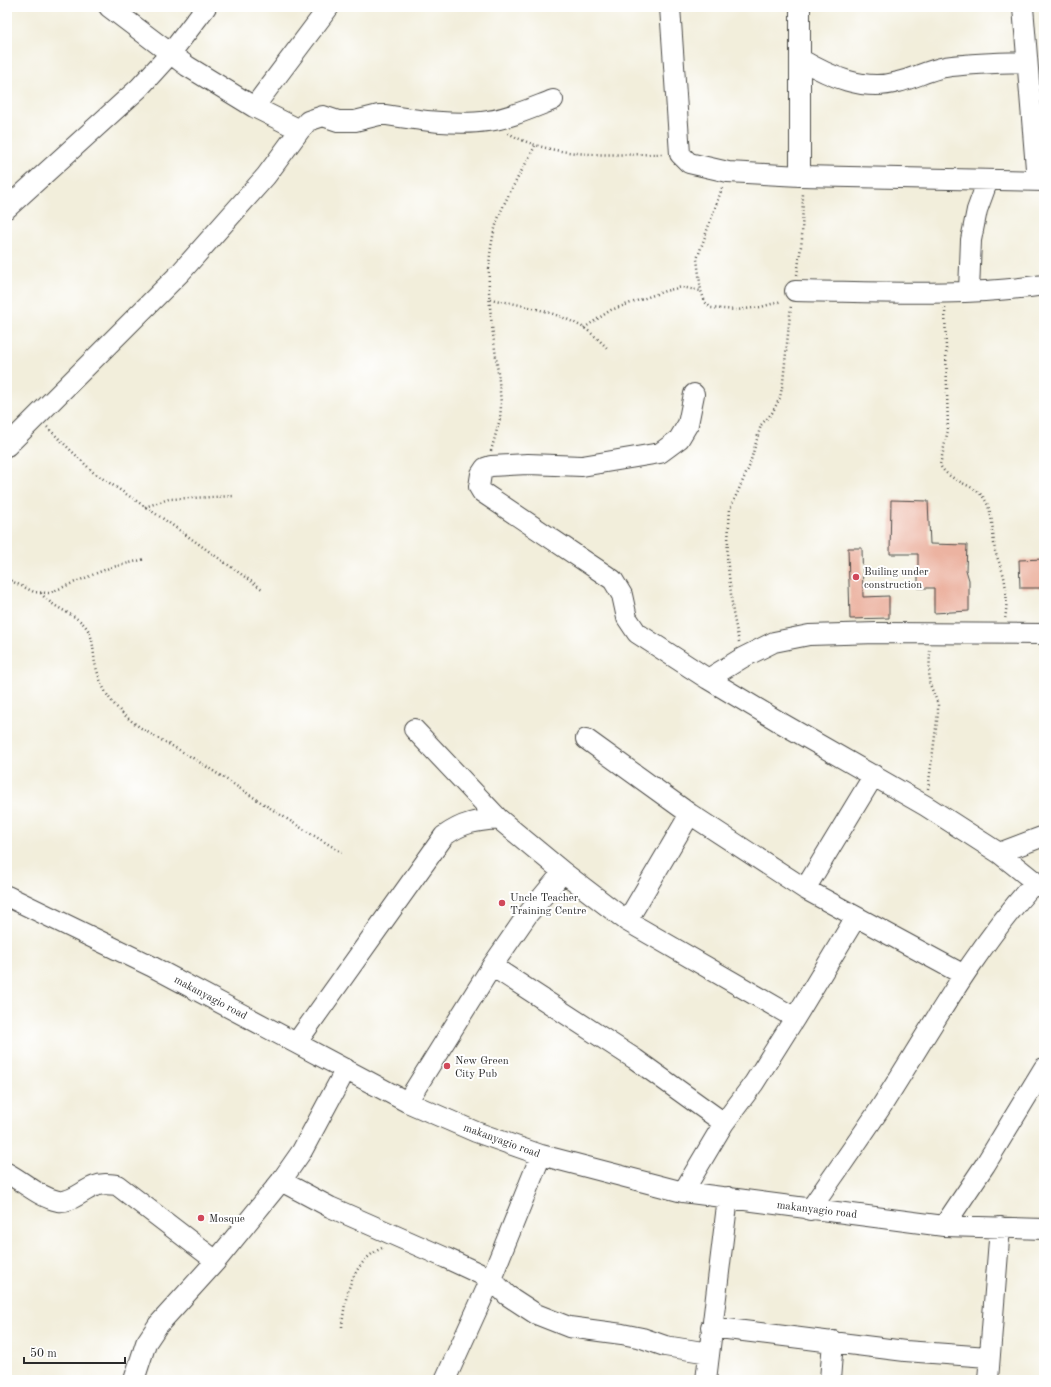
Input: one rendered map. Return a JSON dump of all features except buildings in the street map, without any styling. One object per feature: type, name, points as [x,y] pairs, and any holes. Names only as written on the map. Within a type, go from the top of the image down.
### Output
[{"type":"street","points":[[109,7],[170,54],[254,107],[300,130]]},
{"type":"street","points":[[7,208],[110,115],[170,54],[206,7]]},
{"type":"street","points":[[254,107],[329,7]]},
{"type":"street","points":[[670,7],[680,154],[689,163],[728,172],[802,176],[1040,181],[1027,62],[1023,7]]},
{"type":"street","points":[[800,7],[802,176]]},
{"type":"street","points":[[800,59],[819,70],[847,81],[864,85],[885,85],[943,67],[1027,62]]},
{"type":"street","points":[[7,446],[180,273],[266,176],[308,121],[323,116],[345,122],[355,122],[379,115],[453,122],[488,121],[520,112],[553,100]]},
{"type":"street","points":[[969,291],[971,240],[977,210],[988,180]]},
{"type":"street","points":[[794,294],[944,292],[1011,289],[1044,285]]},
{"type":"street","points":[[694,394],[688,424],[680,439],[660,452],[582,466],[528,464],[485,468],[478,482],[479,487],[482,492],[613,580],[622,595],[627,618],[638,632],[708,679],[926,806],[999,853],[1039,885],[997,927],[964,975],[879,1110],[810,1210]]},
{"type":"street","points":[[708,679],[742,658],[774,642],[809,635],[931,633],[1044,634]]},
{"type":"street","points":[[414,729],[499,820],[627,921],[796,1018]]},
{"type":"street","points":[[586,739],[690,814],[805,889],[964,975]]},
{"type":"street","points":[[805,889],[874,776]]},
{"type":"street","points":[[627,921],[690,814]]},
{"type":"street","points":[[297,1042],[444,836],[458,826],[474,821],[499,820]]},
{"type":"street","points":[[999,853],[1044,836]]},
{"type":"street","points":[[407,1102],[492,966],[528,914],[563,872]]},
{"type":"street","name":"makanyagio road","points":[[7,896],[151,966],[297,1042],[407,1102],[476,1132],[541,1155],[683,1192],[728,1197],[810,1210],[886,1217],[944,1226],[1044,1229]]},
{"type":"street","points":[[683,1192],[724,1124],[754,1083],[796,1018],[856,917]]},
{"type":"street","points":[[492,966],[635,1059],[724,1124]]},
{"type":"street","points":[[944,1226],[985,1165],[1044,1068]]},
{"type":"street","points":[[134,1380],[146,1343],[158,1325],[216,1261],[282,1181],[302,1151],[346,1069]]},
{"type":"street","points":[[445,1380],[491,1279],[541,1155]]},
{"type":"street","points":[[7,1173],[38,1193],[59,1201],[73,1198],[96,1186],[107,1184],[117,1185],[216,1261]]},
{"type":"street","points":[[282,1181],[330,1207],[491,1279],[506,1295],[536,1314],[569,1327],[622,1334],[642,1338],[665,1346],[709,1353]]},
{"type":"street","points":[[706,1380],[711,1327],[728,1197]]},
{"type":"street","points":[[988,1380],[988,1357],[1000,1227]]},
{"type":"street","points":[[711,1327],[905,1351],[988,1357]]},
{"type":"street","points":[[830,1380],[833,1341]]},
{"type":"path","points":[[488,121],[535,146],[556,151],[602,154],[680,154]]},
{"type":"path","points":[[485,468],[500,419],[500,391],[490,299],[492,241],[498,218],[535,146]]},
{"type":"path","points":[[728,172],[697,259],[701,291],[705,302],[710,308],[719,310],[737,310],[761,307],[794,294]]},
{"type":"path","points":[[742,658],[733,613],[727,557],[730,509],[749,467],[761,426],[772,413],[780,398],[802,239],[802,176]]},
{"type":"path","points":[[584,328],[611,310],[665,291],[682,287],[701,291]]},
{"type":"path","points":[[944,292],[948,430],[940,466],[942,470],[953,478],[983,497],[987,503],[996,552],[1005,581],[1007,602],[1003,634]]},
{"type":"path","points":[[490,299],[523,305],[572,322],[584,328],[607,348]]},
{"type":"path","points":[[37,417],[67,449],[93,472],[262,589]]},
{"type":"path","points":[[144,507],[169,499],[236,496]]},
{"type":"path","points":[[7,579],[41,593],[49,593],[109,568],[145,559]]},
{"type":"path","points":[[41,593],[46,600],[82,624],[88,630],[95,664],[102,684],[109,698],[125,718],[142,731],[166,742],[228,780],[299,828],[342,852]]},
{"type":"path","points":[[926,806],[938,713],[938,704],[929,682],[931,633]]},
{"type":"path","points":[[342,1326],[344,1302],[351,1281],[361,1263],[378,1250],[402,1238]]},
{"type":"place","name":"Builing under construction","points":[[856,577]]},
{"type":"place","name":"Uncle Teacher Training Centre","points":[[502,903]]},
{"type":"place","name":"New Green City Pub","points":[[447,1066]]},
{"type":"place","name":"Mosque","points":[[201,1218]]}]
